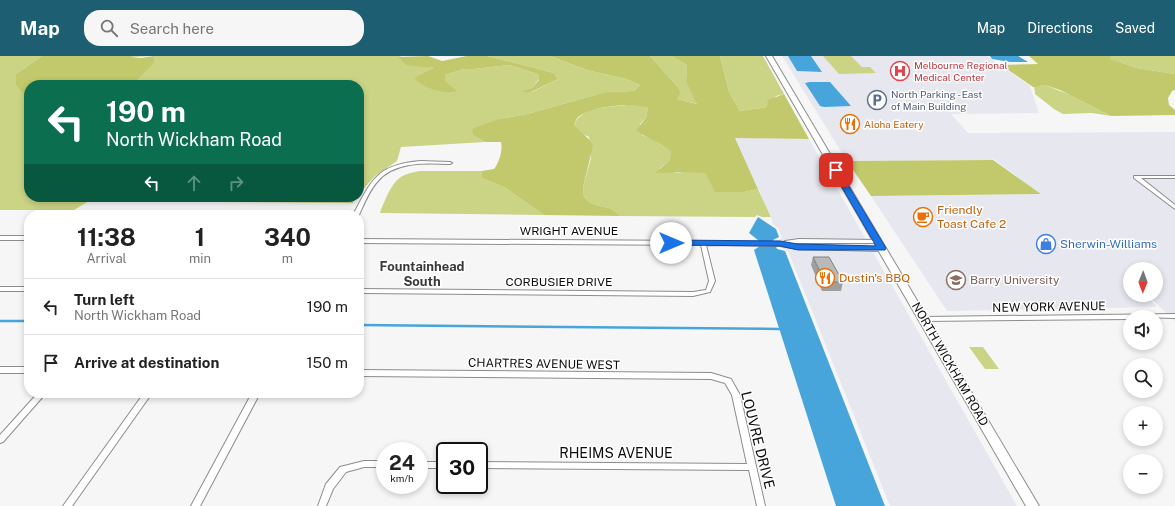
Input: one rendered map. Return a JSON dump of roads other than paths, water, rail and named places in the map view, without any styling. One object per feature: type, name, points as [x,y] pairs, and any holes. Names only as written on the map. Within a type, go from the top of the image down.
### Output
[{"type":"main road","name":"NORTH WICKHAM ROAD","points":[[770,56],[1033,506]]},
{"type":"street","points":[[364,200],[374,181],[382,174],[404,165],[424,162],[450,163]]},
{"type":"street","points":[[1175,177],[1136,177],[1175,207]]},
{"type":"street","points":[[0,238],[24,238]]},
{"type":"street","name":"WRIGHT AVENUE","points":[[364,240],[780,244],[798,247],[880,245]]},
{"type":"street","name":"CORBUSIER DRIVE","points":[[364,291],[693,294],[708,291],[712,281],[703,243]]},
{"type":"street","points":[[0,289],[24,289]]},
{"type":"street","name":"NEW YORK AVENUE","points":[[923,320],[1175,316]]},
{"type":"street","points":[[0,370],[24,370]]},
{"type":"street","name":"CHARTRES AVENUE WEST","points":[[364,373],[712,376],[728,381]]},
{"type":"street","name":"LOUVRE DRIVE","points":[[728,381],[736,394],[761,506]]},
{"type":"street","points":[[0,440],[38,398]]},
{"type":"street","points":[[67,506],[144,398]]},
{"type":"street","points":[[194,506],[253,398]]},
{"type":"street","points":[[322,506],[329,487],[343,468],[364,464],[376,464]]},
{"type":"street","name":"RHEIMS AVENUE","points":[[488,465],[752,467]]},
{"type":"water","points":[[788,56],[811,56],[822,72],[797,71]]},
{"type":"water","points":[[990,56],[1018,56],[1028,62],[1010,62],[992,59]]},
{"type":"water","points":[[830,82],[851,106],[820,106],[805,83]]},
{"type":"water","points":[[758,217],[776,229],[779,237],[773,240],[777,249],[785,251],[885,506],[836,506],[754,250],[760,246],[758,240],[749,233]]},
{"type":"waterway","points":[[0,321],[24,321]]},
{"type":"waterway","points":[[364,325],[779,329]]},
{"type":"place","name":"Melbourne Regional Medical Center","points":[[900,71]]},
{"type":"place","name":"North Parking - East of Main Building","points":[[877,100]]},
{"type":"place","name":"Aloha Eatery","points":[[850,124]]},
{"type":"place","name":"Friendly Toast Cafe 2","points":[[923,217]]},
{"type":"place","name":"Sherwin-Williams","points":[[1046,244]]},
{"type":"place","name":"Dustin's BBQ","points":[[825,278]]},
{"type":"place","name":"Barry University","points":[[956,280]]},
{"type":"district","name":"Fountainhead South","points":[[422,274]]}]
